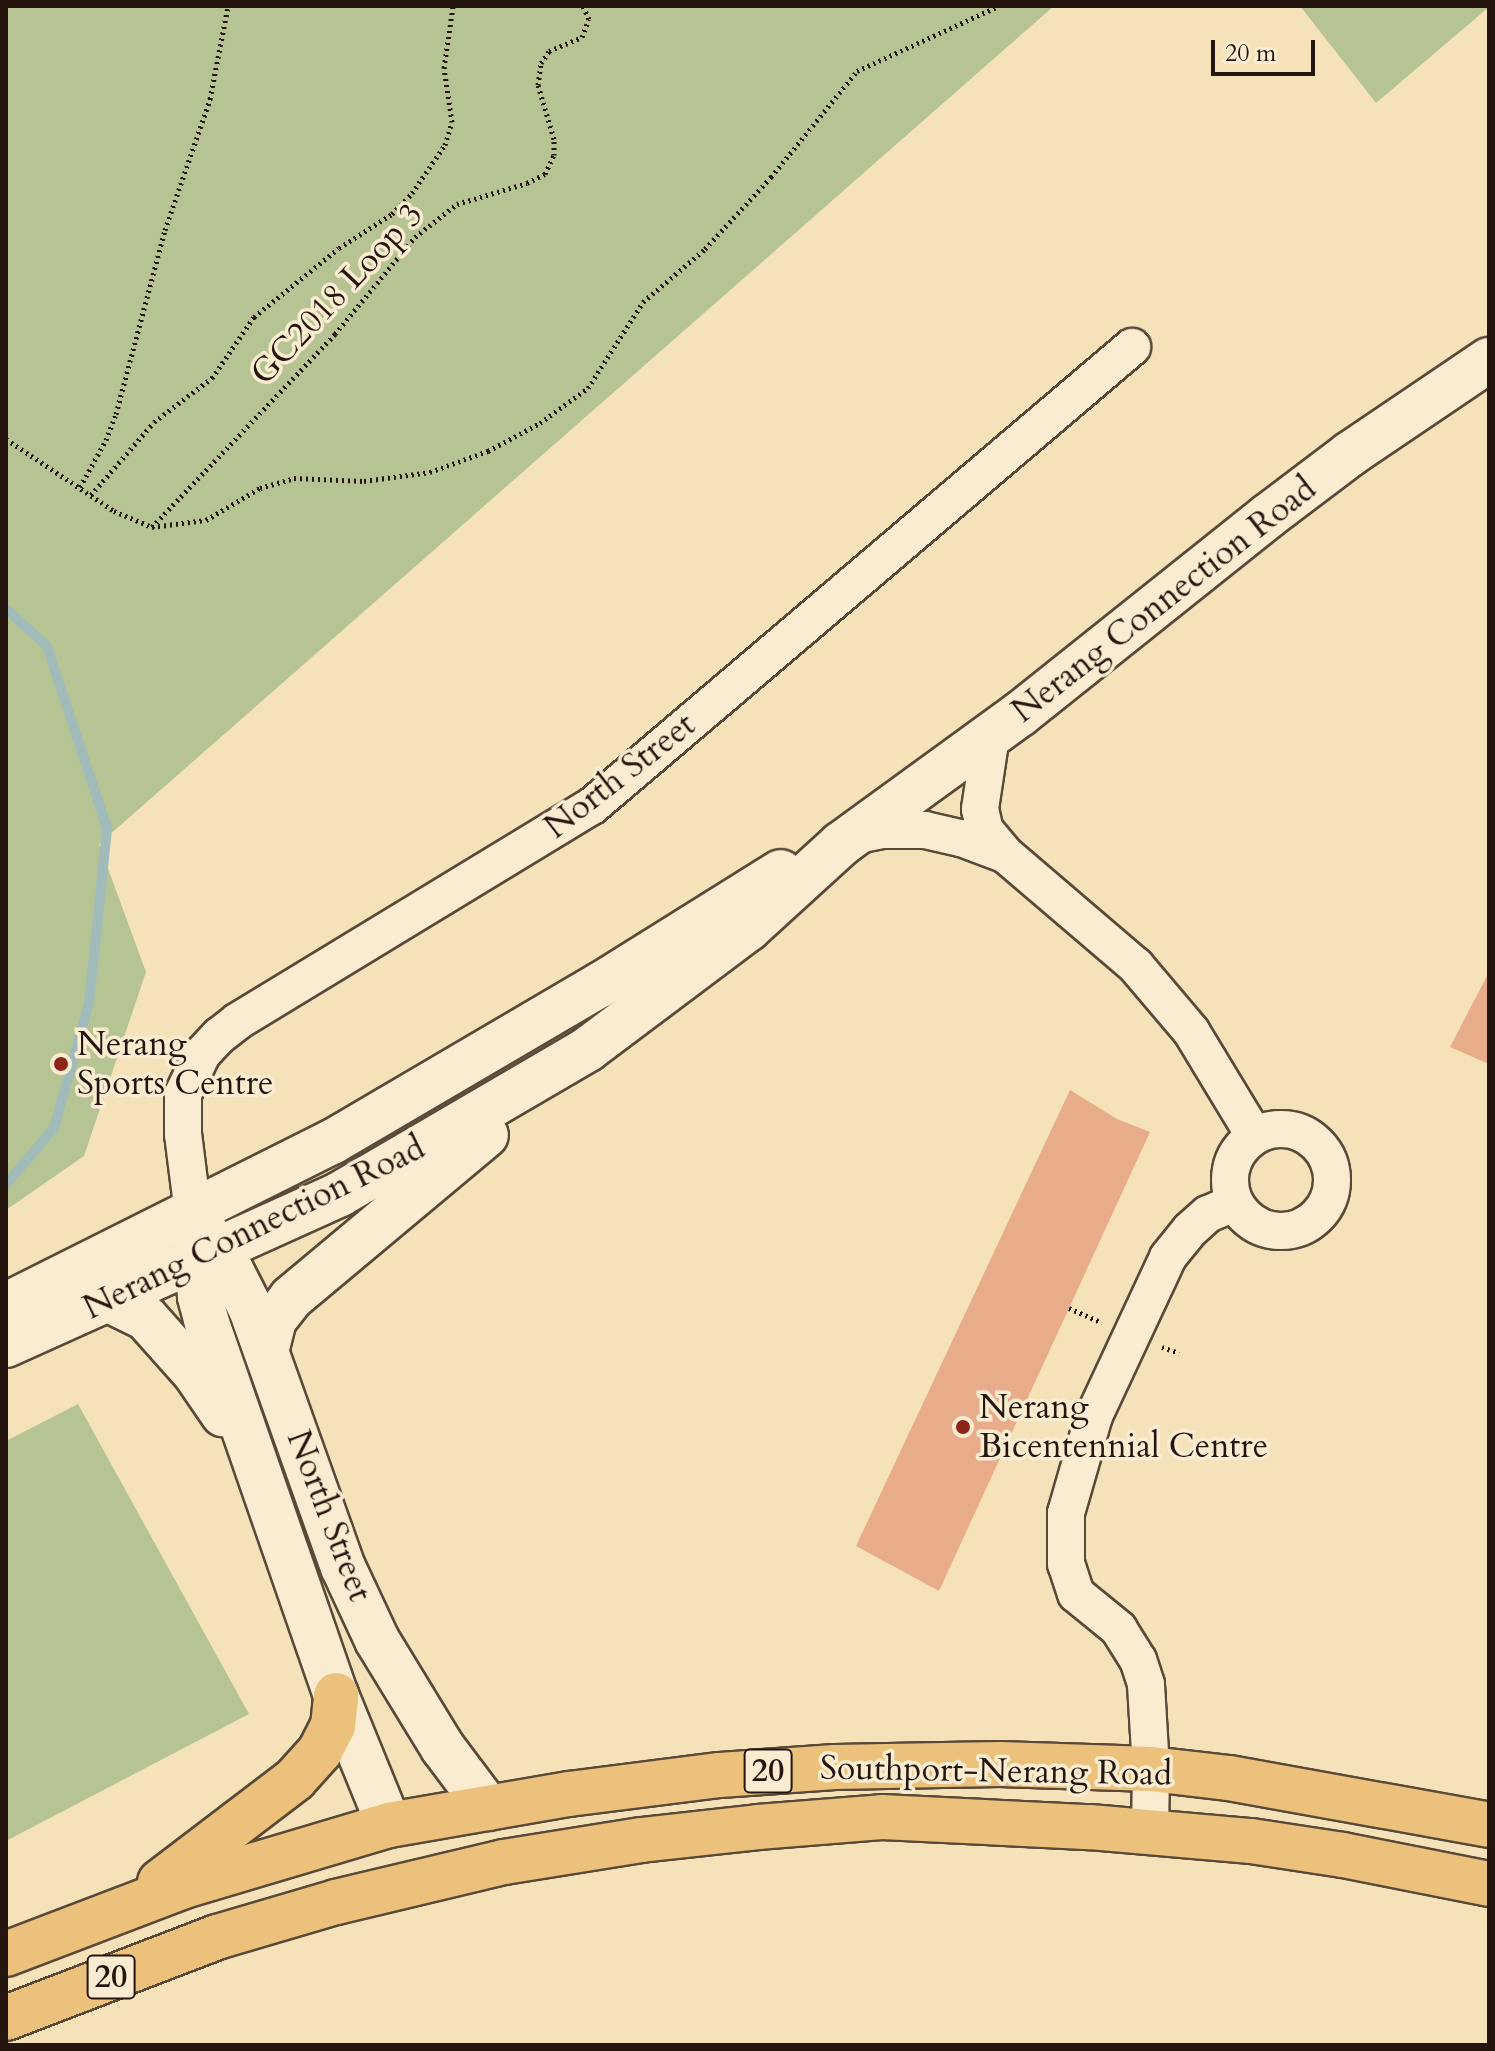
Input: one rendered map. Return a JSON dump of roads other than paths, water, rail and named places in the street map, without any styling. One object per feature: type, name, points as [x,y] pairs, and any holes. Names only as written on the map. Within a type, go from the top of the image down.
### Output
[{"type":"main road","name":"Nerang Connection Road","points":[[6,1345],[207,1255],[385,1170],[588,1049],[748,929],[847,840],[991,736],[1314,480],[1489,360]]},
{"type":"main road","name":"Nerang Connection Road","points":[[6,1305],[332,1142],[466,1066],[789,867],[847,840]]},
{"type":"main road","points":[[267,1348],[274,1320],[291,1298],[588,1049]]},
{"type":"main road","name":"North Street","points":[[193,1213],[207,1255],[207,1323],[336,1695],[389,1825]]},
{"type":"main road","name":"North Street","points":[[207,1255],[251,1309],[343,1567],[377,1640],[443,1748],[488,1808]]},
{"type":"main road","points":[[109,1300],[146,1318],[165,1336],[252,1455]]},
{"type":"main road","points":[[130,1905],[295,1779],[320,1751],[333,1726],[336,1695]]},
{"type":"main road","name":"Southport-Nerang Road","points":[[130,1905],[389,1825],[704,1777],[835,1767],[1015,1764],[1151,1769],[1229,1778],[1489,1825]]},
{"type":"main road","name":"Southport-Nerang Road","points":[[6,2018],[217,1937],[336,1902],[504,1862],[641,1840],[882,1817],[1043,1824],[1251,1841],[1343,1855],[1489,1884]]},
{"type":"main road","points":[[389,1825],[434,1851],[504,1862]]},
{"type":"main road","name":"20","points":[[6,1954],[130,1905]]},
{"type":"street","name":"North Street","points":[[193,1213],[183,1134],[183,1094],[202,1054],[219,1036],[238,1021],[592,806],[1132,347]]},
{"type":"street","points":[[991,736],[980,816],[985,830],[1006,855],[1135,965],[1191,1031],[1254,1135]]},
{"type":"street","points":[[847,840],[884,830],[925,830],[961,838],[1006,855]]},
{"type":"street","points":[[1273,1128],[1293,1129],[1324,1150],[1334,1177],[1328,1205],[1308,1226],[1280,1233],[1252,1224],[1234,1203],[1229,1178],[1232,1165],[1236,1153],[1254,1135],[1273,1128]]},
{"type":"street","points":[[1150,1833],[1151,1769],[1146,1684],[1138,1660],[1119,1629],[1076,1594],[1066,1564],[1066,1513],[1094,1416],[1168,1257],[1208,1214],[1234,1203]]},
{"type":"waterway","points":[[6,609],[47,646],[107,829],[89,1003],[54,1128],[6,1184]]},
{"type":"place","name":"Nerang Sports Centre","points":[[61,1064]]},
{"type":"place","name":"Nerang Bicentennial Centre","points":[[963,1427]]}]
